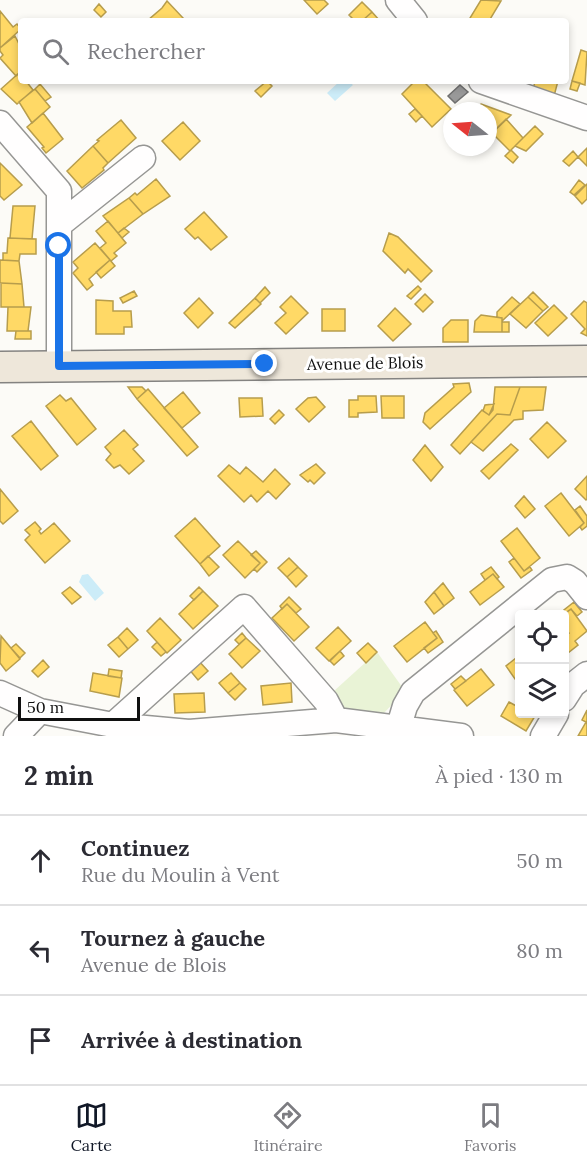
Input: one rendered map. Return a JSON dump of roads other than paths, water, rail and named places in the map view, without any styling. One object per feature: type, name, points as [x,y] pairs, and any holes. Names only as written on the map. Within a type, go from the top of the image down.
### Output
[{"type":"main road","name":"Avenue de Blois","points":[[0,367],[587,361]]},
{"type":"street","points":[[398,0],[413,18]]},
{"type":"street","points":[[490,84],[586,115]]},
{"type":"street","points":[[0,123],[59,191],[59,366]]},
{"type":"street","points":[[59,225],[143,158]]},
{"type":"street","points":[[397,732],[405,706],[413,692],[552,580],[567,577],[575,582],[587,597]]},
{"type":"street","points":[[113,725],[244,608],[326,701],[336,720]]},
{"type":"street","points":[[569,691],[587,674]]},
{"type":"street","points":[[0,693],[40,711],[113,725],[189,732],[221,732],[336,720],[397,732],[461,736]]},
{"type":"street","points":[[16,736],[40,711]]},
{"type":"street","points":[[543,736],[554,718]]},
{"type":"water","points":[[337,84],[353,85],[335,101],[327,93]]},
{"type":"water","points":[[88,574],[104,593],[95,601],[79,582],[82,575]]}]
